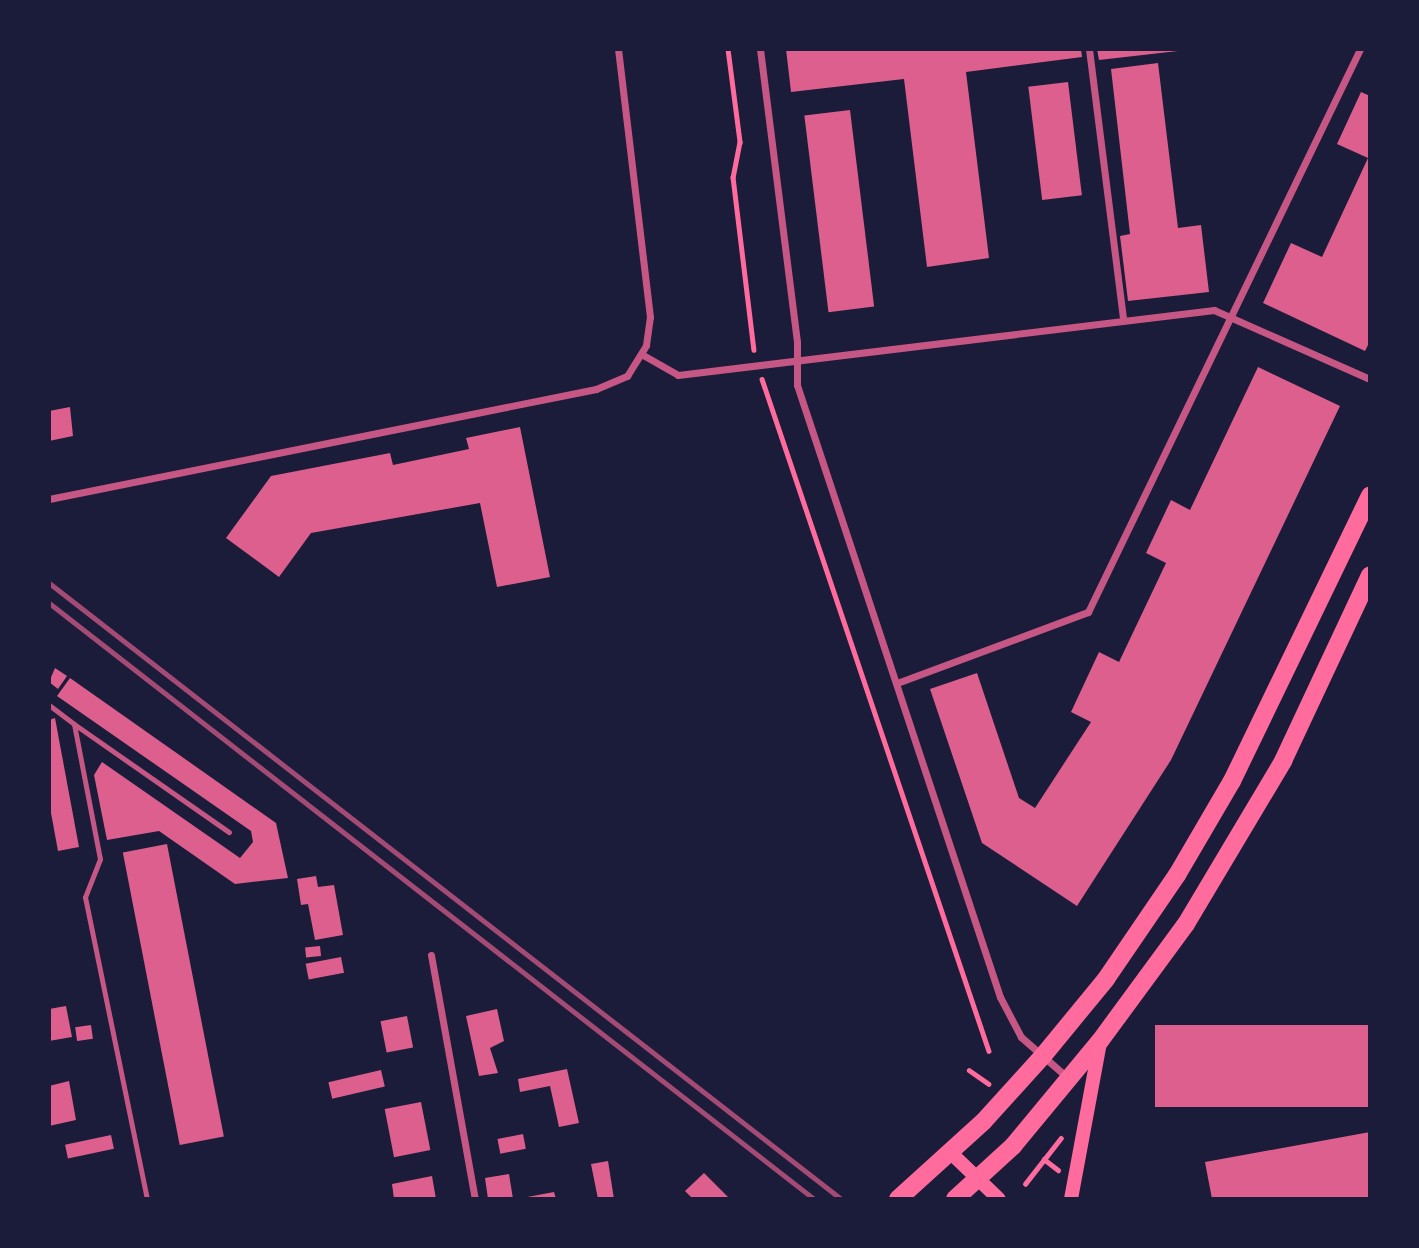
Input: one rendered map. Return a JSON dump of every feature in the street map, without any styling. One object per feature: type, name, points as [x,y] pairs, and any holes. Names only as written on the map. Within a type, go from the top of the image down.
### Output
[{"type":"main road","points":[[898,1199],[951,1153],[1042,1057],[1127,949],[1226,793],[1370,496]]},
{"type":"main road","points":[[955,1199],[978,1180],[1069,1079],[1179,934],[1283,761],[1370,575]]},
{"type":"main road","points":[[1071,1199],[1100,1041]]},
{"type":"main road","points":[[951,1153],[999,1199]]},
{"type":"street","points":[[49,499],[596,389],[627,376],[643,355],[650,317],[618,49]]},
{"type":"street","points":[[760,49],[797,361],[797,386],[1000,997],[1013,1028],[1069,1079]]},
{"type":"street","points":[[1088,49],[1123,320]]},
{"type":"street","points":[[897,682],[1088,612],[1360,49]]},
{"type":"street","points":[[643,355],[678,375],[1214,310],[1233,316],[1370,379]]},
{"type":"street","points":[[430,955],[475,1199]]},
{"type":"lane","points":[[49,705],[229,832]]},
{"type":"lane","points":[[74,724],[100,859],[86,897],[147,1199]]},
{"type":"path","points":[[728,49],[740,142],[733,177],[758,365],[989,1051]]},
{"type":"path","points":[[970,1070],[990,1084]]},
{"type":"path","points":[[1025,1184],[1066,1131]]},
{"type":"path","points":[[1044,1159],[1061,1173]]},
{"type":"building","points":[[786,49],[1081,49],[1082,57],[966,72],[989,258],[927,267],[904,79],[791,92]]},
{"type":"building","points":[[1097,49],[1178,49],[1178,51],[1099,60]]},
{"type":"building","points":[[1158,63],[1178,228],[1201,225],[1209,292],[1128,301],[1120,236],[1130,234],[1111,69]]},
{"type":"building","points":[[1068,82],[1082,195],[1042,200],[1028,87]]},
{"type":"building","points":[[1361,92],[1370,96],[1370,341],[1365,351],[1263,303],[1291,243],[1322,257],[1368,158],[1337,144]]},
{"type":"building","points":[[850,110],[874,307],[828,312],[804,116]]},
{"type":"building","points":[[1258,367],[1340,406],[1171,760],[1077,906],[982,843],[930,689],[977,673],[1019,798],[1035,808],[1091,722],[1071,712],[1099,652],[1119,662],[1166,563],[1146,553],[1171,500],[1190,510]]},
{"type":"building","points":[[70,407],[73,436],[49,441],[49,411]]},
{"type":"building","points":[[520,427],[550,577],[497,587],[480,503],[311,533],[279,577],[226,538],[271,476],[390,453],[393,465],[469,449],[466,438]]},
{"type":"building","points":[[55,668],[67,676],[58,689],[49,682]]},
{"type":"building","points":[[70,678],[276,823],[288,878],[235,884],[159,831],[107,840],[94,775],[102,762],[240,858],[253,842],[251,831],[57,696]]},
{"type":"building","points":[[55,718],[79,847],[58,851],[49,802],[49,720]]},
{"type":"building","points":[[167,844],[224,1137],[180,1145],[123,853]]},
{"type":"building","points":[[316,876],[318,887],[334,885],[343,935],[315,940],[308,904],[301,905],[297,879]]},
{"type":"building","points":[[320,946],[321,956],[306,958],[305,948]]},
{"type":"building","points":[[341,957],[344,973],[309,980],[306,964]]},
{"type":"building","points":[[66,1006],[72,1037],[49,1041],[49,1009]]},
{"type":"building","points":[[497,1009],[504,1041],[490,1048],[498,1073],[479,1076],[466,1016]]},
{"type":"building","points":[[407,1016],[413,1047],[387,1053],[380,1021]]},
{"type":"building","points":[[91,1025],[93,1039],[77,1041],[75,1027]]},
{"type":"building","points":[[1155,1025],[1370,1025],[1370,1107],[1155,1107]]},
{"type":"building","points":[[567,1069],[579,1123],[559,1127],[550,1086],[520,1092],[518,1079]]},
{"type":"building","points":[[381,1070],[385,1087],[332,1099],[328,1082]]},
{"type":"building","points":[[69,1081],[76,1120],[49,1126],[49,1086]]},
{"type":"building","points":[[421,1102],[430,1150],[394,1157],[385,1109]]},
{"type":"building","points":[[1370,1132],[1370,1199],[1212,1199],[1205,1162]]},
{"type":"building","points":[[523,1134],[526,1149],[500,1154],[497,1139]]},
{"type":"building","points":[[111,1135],[114,1149],[68,1158],[65,1145]]},
{"type":"building","points":[[608,1161],[614,1199],[598,1199],[591,1164]]},
{"type":"building","points":[[704,1173],[730,1199],[693,1199],[685,1191]]},
{"type":"building","points":[[509,1174],[513,1199],[488,1199],[485,1178]]},
{"type":"building","points":[[432,1176],[436,1199],[394,1199],[392,1184]]},
{"type":"building","points":[[554,1192],[556,1199],[522,1198]]},
{"type":"railway","points":[[49,583],[841,1199]]},
{"type":"railway","points":[[49,603],[814,1199]]}]
